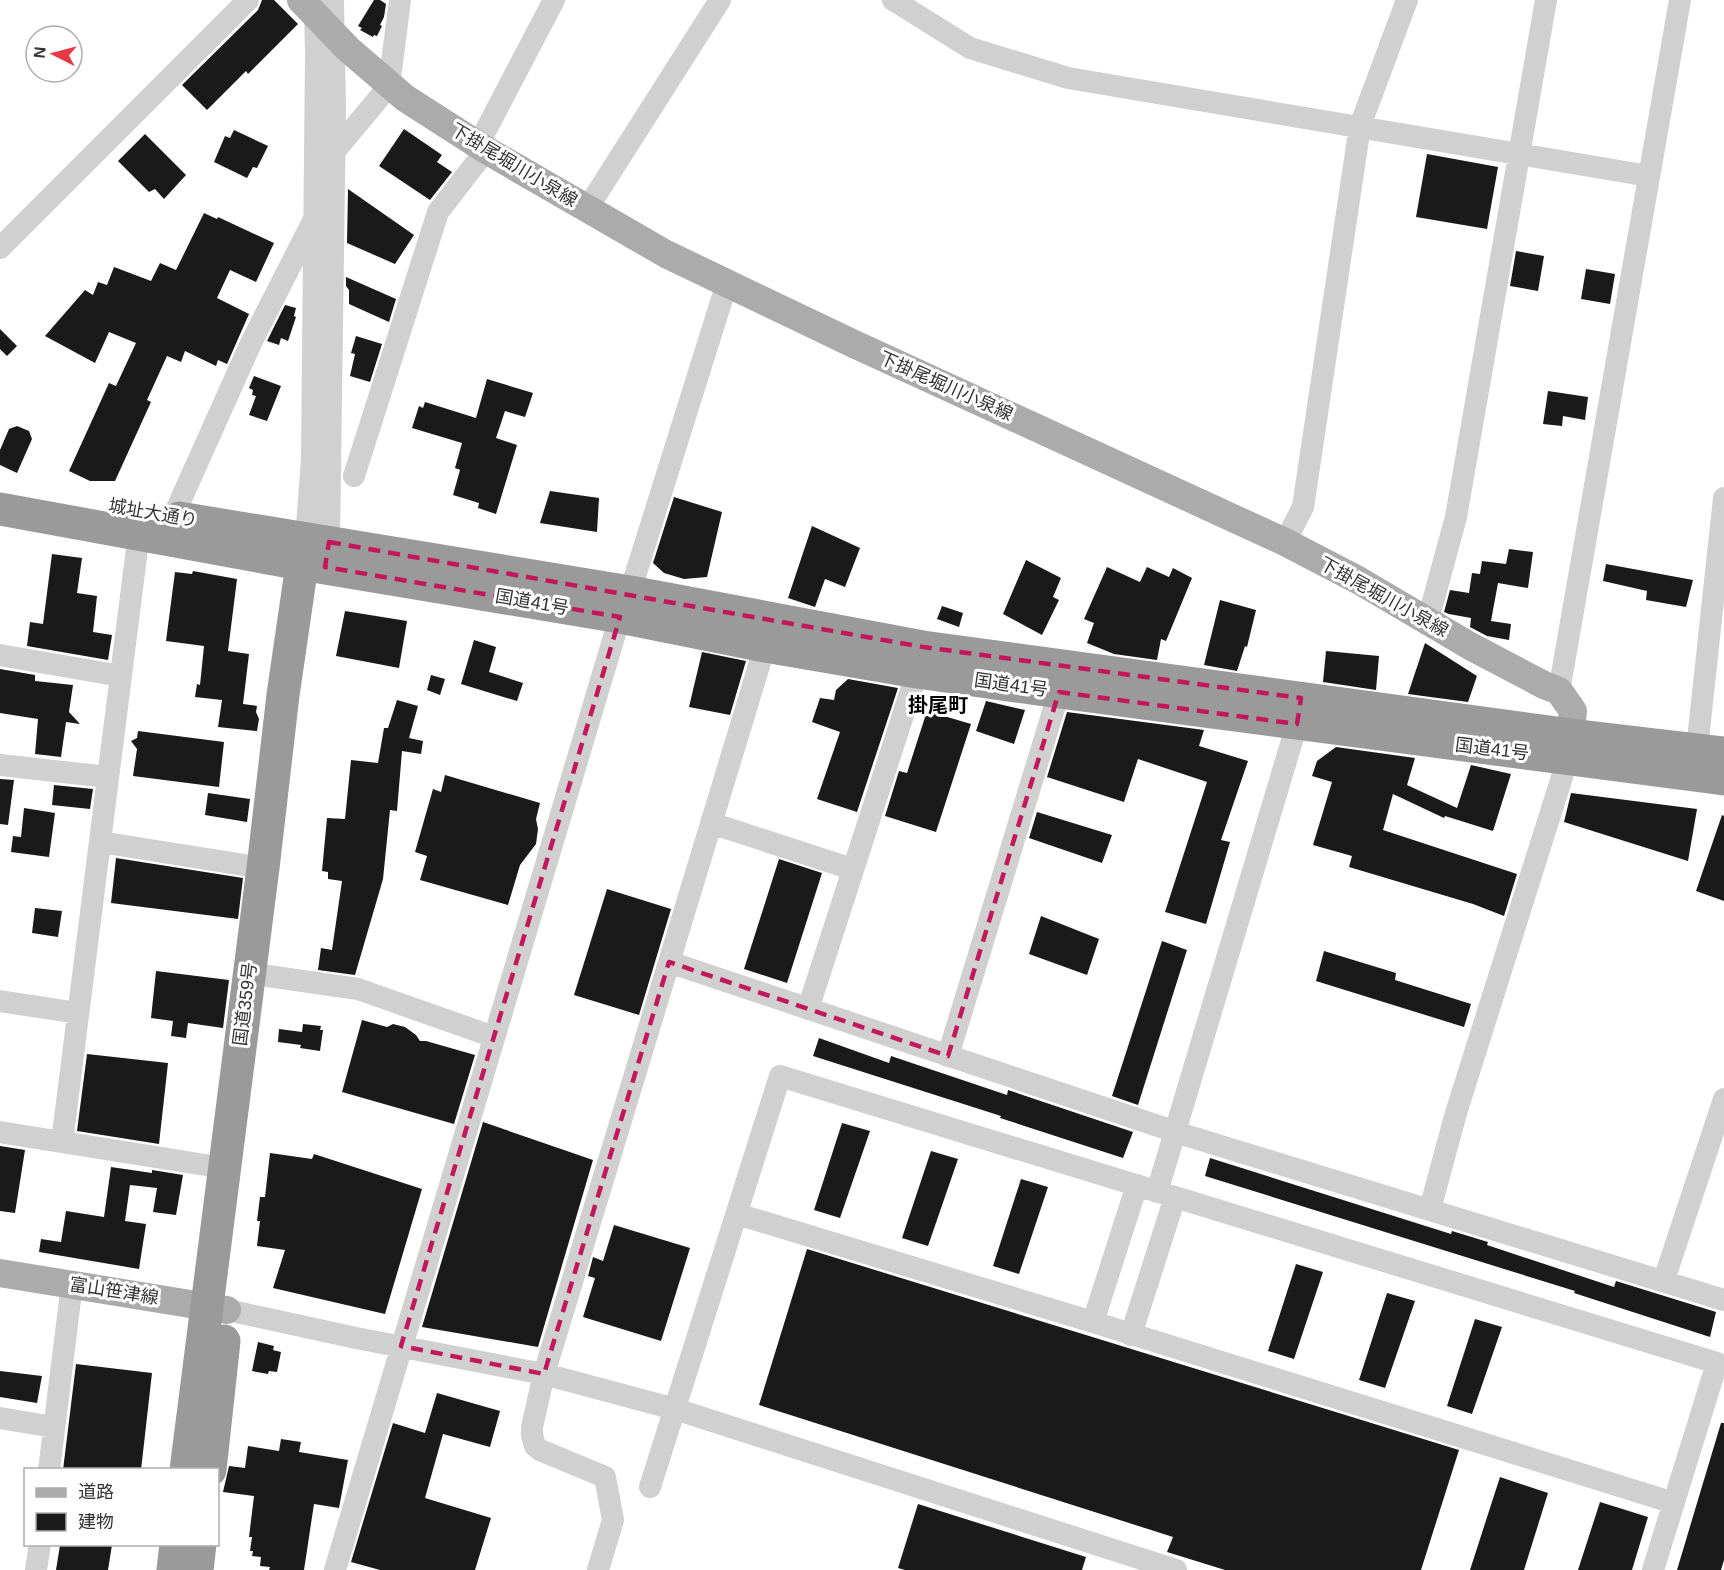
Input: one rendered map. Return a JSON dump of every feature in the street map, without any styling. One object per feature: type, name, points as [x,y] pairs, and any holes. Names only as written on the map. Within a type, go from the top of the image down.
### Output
[{"type":"highway","name":"城址大通り","points":[[0,486],[172,517],[315,553]]},
{"type":"highway","name":"城址大通り","points":[[0,509],[139,533],[315,553]]},
{"type":"highway","name":"国道41号","points":[[315,553],[625,604],[923,647],[1299,711],[1570,746],[1724,779]]},
{"type":"highway","name":"国道359号","points":[[210,1468],[224,1168],[283,695],[315,553]]},
{"type":"highway","name":"国道359号","points":[[186,1468],[216,1308],[268,976],[310,635],[315,553]]},
{"type":"highway","name":"国道41号","points":[[625,604],[765,646],[917,672],[1059,692],[1299,711]]},
{"type":"highway","name":"国道41号","points":[[1570,746],[1710,751]]},
{"type":"highway","points":[[173,1570],[176,1546]]},
{"type":"highway","points":[[197,1570],[200,1546]]},
{"type":"main road","name":"下掛尾堀川小泉線","points":[[319,9],[389,86],[482,147],[666,254],[1285,542],[1358,580],[1510,667],[1559,691]]},
{"type":"main road","points":[[1559,691],[1573,711],[1570,746]]},
{"type":"main road","name":"富山笹津線","points":[[0,1273],[216,1308]]},
{"type":"street","points":[[0,248],[248,0]]},
{"type":"street","points":[[334,152],[389,86],[400,0]]},
{"type":"street","points":[[354,477],[438,212],[482,147],[554,0]]},
{"type":"street","points":[[587,209],[720,0]]},
{"type":"street","points":[[892,0],[970,48],[1068,78],[1649,176]]},
{"type":"street","points":[[1285,542],[1303,507],[1360,126],[1407,0]]},
{"type":"street","points":[[1428,620],[1456,517],[1546,0]]},
{"type":"street","points":[[1559,691],[1680,0]]},
{"type":"street","points":[[315,553],[331,428],[334,152],[319,9]]},
{"type":"street","points":[[315,553],[312,459],[316,54],[319,9]]},
{"type":"street","points":[[172,517],[251,343],[314,218]]},
{"type":"street","points":[[335,1570],[625,604],[727,284]]},
{"type":"street","points":[[331,428],[366,436]]},
{"type":"street","points":[[1710,751],[1724,498]]},
{"type":"street","points":[[62,1142],[139,533]]},
{"type":"street","points":[[598,1570],[613,1520],[605,1477],[540,1450],[535,1446],[532,1427],[544,1374],[765,646]]},
{"type":"street","points":[[0,655],[121,676]]},
{"type":"street","points":[[808,1009],[917,672]]},
{"type":"street","points":[[948,1056],[1059,692]]},
{"type":"street","points":[[1093,1322],[1156,1191],[1176,1132],[1299,711]]},
{"type":"street","points":[[1430,1209],[1456,1113],[1570,746]]},
{"type":"street","points":[[0,765],[108,777]]},
{"type":"street","points":[[711,822],[852,869]]},
{"type":"street","points":[[100,842],[263,868]]},
{"type":"street","points":[[669,962],[1176,1132],[1724,1300]]},
{"type":"street","points":[[268,976],[358,989],[494,1037]]},
{"type":"street","points":[[0,1001],[78,1013]]},
{"type":"street","points":[[650,1487],[780,1076],[1717,1363],[1653,1570]]},
{"type":"street","points":[[1664,1280],[1724,1099]]},
{"type":"street","points":[[0,1132],[224,1168]]},
{"type":"street","points":[[1131,1335],[1156,1191]]},
{"type":"street","points":[[736,1214],[1093,1322],[1674,1503]]},
{"type":"street","points":[[49,1468],[72,1284]]},
{"type":"street","points":[[216,1308],[544,1374],[675,1410],[1176,1570]]},
{"type":"street","points":[[0,1418],[54,1427]]},
{"type":"street","points":[[36,1570],[40,1546]]},
{"type":"highlighted area","points":[[329,542],[923,647],[1301,698],[1297,724],[1059,692],[948,1056],[669,962],[544,1374],[401,1346],[620,617],[325,567]]},
{"type":"building","points":[[262,0],[274,0],[298,24],[248,74],[246,71],[207,110],[182,85],[258,10]]},
{"type":"building","points":[[374,0],[380,0],[386,4],[380,25],[382,26],[377,36],[373,37],[360,30],[362,28],[358,26]]},
{"type":"building","points":[[404,129],[442,155],[437,162],[452,172],[430,200],[379,166]]},
{"type":"building","points":[[234,130],[268,146],[257,168],[253,167],[247,178],[214,162],[225,136],[230,138]]},
{"type":"building","points":[[145,134],[186,175],[164,199],[155,189],[149,192],[118,161]]},
{"type":"building","points":[[1427,154],[1498,167],[1487,229],[1416,217]]},
{"type":"building","points":[[348,189],[414,235],[395,264],[347,243]]},
{"type":"building","points":[[204,213],[217,219],[218,217],[274,243],[256,282],[230,270],[217,298],[249,314],[227,364],[218,360],[216,366],[185,351],[181,362],[167,356],[147,400],[151,402],[115,481],[90,481],[69,471],[109,383],[116,386],[136,343],[109,332],[95,363],[45,336],[85,290],[93,295],[98,282],[107,285],[114,267],[151,281],[160,263],[176,270]]},
{"type":"building","points":[[1516,251],[1544,256],[1538,291],[1510,286]]},
{"type":"building","points":[[1586,269],[1615,274],[1610,304],[1581,299]]},
{"type":"building","points":[[346,277],[396,299],[389,322],[349,304]]},
{"type":"building","points":[[285,305],[296,308],[294,316],[296,317],[288,341],[281,338],[279,345],[267,341]]},
{"type":"building","points":[[0,329],[17,346],[7,356],[0,349]]},
{"type":"building","points":[[356,336],[382,344],[370,382],[350,376],[355,354],[351,353]]},
{"type":"building","points":[[254,376],[281,386],[267,421],[249,415],[256,396],[252,395],[253,390],[249,388]]},
{"type":"building","points":[[487,379],[533,393],[525,417],[505,411],[496,438],[517,445],[496,514],[478,508],[479,503],[453,495],[460,470],[455,468],[462,443],[412,428],[419,406],[423,408],[425,402],[476,418]]},
{"type":"building","points":[[1548,391],[1588,397],[1585,420],[1563,416],[1562,426],[1543,424]]},
{"type":"building","points":[[17,426],[29,431],[32,439],[17,473],[0,465],[0,450],[9,429]]},
{"type":"building","points":[[550,491],[599,498],[597,532],[540,523]]},
{"type":"building","points":[[674,497],[722,512],[707,577],[684,579],[664,573],[653,563]]},
{"type":"building","points":[[812,526],[860,548],[845,587],[825,579],[815,607],[788,598]]},
{"type":"building","points":[[1509,549],[1533,552],[1528,588],[1498,583],[1491,621],[1511,624],[1509,640],[1487,636],[1470,627],[1471,618],[1444,612],[1450,590],[1469,593],[1472,573],[1480,574],[1482,561],[1506,564]]},
{"type":"building","points":[[52,554],[82,558],[77,593],[97,596],[93,632],[112,635],[108,660],[27,646],[30,622],[43,624]]},
{"type":"building","points":[[1026,560],[1061,578],[1053,597],[1059,600],[1042,635],[1003,614]]},
{"type":"building","points":[[1606,564],[1693,580],[1686,607],[1646,600],[1647,591],[1603,581]]},
{"type":"building","points":[[1107,567],[1140,582],[1147,567],[1169,577],[1173,568],[1192,578],[1166,641],[1161,639],[1157,660],[1114,654],[1087,643],[1094,623],[1084,619]]},
{"type":"building","points":[[193,571],[237,579],[228,651],[249,654],[243,704],[257,706],[256,712],[259,719],[257,731],[218,727],[222,700],[195,697],[197,684],[200,685],[204,646],[166,641],[175,572],[192,574]]},
{"type":"building","points":[[1220,600],[1256,610],[1247,647],[1245,646],[1237,671],[1204,665]]},
{"type":"building","points":[[942,606],[963,613],[959,627],[937,619]]},
{"type":"building","points":[[345,611],[407,621],[399,668],[336,656]]},
{"type":"building","points":[[474,640],[496,647],[489,672],[523,683],[517,701],[461,684]]},
{"type":"building","points":[[1425,643],[1477,676],[1468,702],[1408,694]]},
{"type":"building","points":[[1326,651],[1379,656],[1376,690],[1323,682]]},
{"type":"building","points":[[702,652],[746,661],[730,715],[689,707]]},
{"type":"building","points":[[0,669],[35,675],[35,681],[73,685],[69,712],[80,724],[66,722],[61,757],[35,754],[38,719],[0,713]]},
{"type":"building","points":[[431,675],[445,679],[440,695],[427,690]]},
{"type":"building","points":[[848,679],[898,688],[857,812],[817,799],[840,732],[812,722],[820,698],[834,700],[836,690]]},
{"type":"building","points":[[397,700],[418,706],[409,738],[423,741],[421,754],[402,751],[397,811],[390,810],[383,879],[355,975],[318,970],[321,948],[332,950],[342,881],[328,879],[328,872],[322,871],[327,818],[345,819],[351,760],[378,763],[384,728],[388,728]]},
{"type":"building","points":[[986,701],[1025,710],[1014,744],[976,731]]},
{"type":"building","points":[[927,711],[971,724],[936,832],[885,816],[899,771],[907,773]]},
{"type":"building","points":[[1067,712],[1204,730],[1199,746],[1248,761],[1221,840],[1230,842],[1206,924],[1165,912],[1207,782],[1138,759],[1124,802],[1047,777]]},
{"type":"building","points":[[138,731],[224,742],[219,787],[133,776],[137,749],[131,741],[137,738]]},
{"type":"building","points":[[1336,747],[1415,758],[1407,785],[1457,808],[1471,765],[1511,774],[1493,831],[1445,816],[1444,818],[1393,794],[1383,830],[1517,874],[1504,916],[1473,904],[1349,867],[1352,856],[1313,845],[1332,782],[1312,776],[1317,761]]},
{"type":"building","points":[[445,775],[540,803],[536,819],[538,829],[536,844],[520,865],[508,905],[420,880],[427,856],[415,852],[433,789],[441,792]]},
{"type":"building","points":[[0,779],[14,780],[8,825],[0,824]]},
{"type":"building","points":[[54,785],[93,789],[90,809],[52,805]]},
{"type":"building","points":[[208,793],[250,799],[247,822],[205,815]]},
{"type":"building","points":[[1571,793],[1697,809],[1688,861],[1564,822]]},
{"type":"building","points":[[24,808],[55,813],[49,857],[11,852],[13,836],[21,837]]},
{"type":"building","points":[[1037,812],[1112,835],[1102,863],[1029,838]]},
{"type":"building","points":[[1722,815],[1724,816],[1724,901],[1696,891]]},
{"type":"building","points":[[116,858],[243,878],[238,919],[111,903]]},
{"type":"building","points":[[779,859],[822,873],[787,983],[744,969]]},
{"type":"building","points":[[607,889],[671,909],[639,1015],[574,995]]},
{"type":"building","points":[[35,908],[62,911],[58,937],[32,933]]},
{"type":"building","points":[[1041,916],[1099,939],[1087,975],[1029,954]]},
{"type":"building","points":[[1162,941],[1187,950],[1138,1105],[1112,1096]]},
{"type":"building","points":[[1324,951],[1396,973],[1395,980],[1471,1004],[1464,1027],[1316,981]]},
{"type":"building","points":[[156,971],[229,980],[223,1028],[188,1023],[186,1038],[171,1036],[173,1021],[151,1018]]},
{"type":"building","points":[[362,1020],[387,1027],[393,1024],[405,1027],[420,1041],[475,1055],[454,1124],[342,1092]]},
{"type":"building","points":[[303,1024],[321,1026],[320,1030],[323,1030],[320,1051],[300,1048],[301,1045],[278,1042],[279,1029],[302,1032]]},
{"type":"building","points":[[819,1038],[889,1063],[891,1056],[1007,1095],[1008,1090],[1133,1132],[1123,1158],[813,1056]]},
{"type":"building","points":[[87,1054],[168,1063],[159,1144],[77,1131]]},
{"type":"building","points":[[483,1122],[593,1160],[538,1347],[422,1327]]},
{"type":"building","points":[[842,1123],[870,1131],[840,1218],[814,1210]]},
{"type":"building","points":[[0,1146],[25,1150],[15,1213],[0,1211]]},
{"type":"building","points":[[931,1151],[958,1159],[928,1246],[902,1238]]},
{"type":"building","points":[[270,1153],[312,1159],[314,1154],[422,1189],[385,1314],[273,1288],[285,1250],[257,1246],[260,1197],[265,1197]]},
{"type":"building","points":[[1210,1158],[1451,1234],[1452,1231],[1488,1242],[1487,1245],[1614,1287],[1616,1281],[1716,1312],[1710,1337],[1574,1293],[1575,1291],[1205,1176]]},
{"type":"building","points":[[111,1167],[183,1175],[176,1215],[153,1212],[157,1188],[130,1185],[125,1221],[146,1224],[139,1269],[39,1252],[41,1239],[61,1242],[66,1211],[104,1217]]},
{"type":"building","points":[[1021,1179],[1048,1187],[1019,1274],[993,1266]]},
{"type":"building","points":[[614,1225],[690,1248],[661,1341],[583,1317],[595,1278],[588,1276],[593,1257],[603,1261]]},
{"type":"building","points":[[807,1249],[1459,1450],[1421,1570],[1225,1570],[1167,1552],[1173,1537],[759,1405]]},
{"type":"building","points":[[1296,1264],[1323,1272],[1294,1359],[1268,1351]]},
{"type":"building","points":[[1387,1293],[1415,1301],[1385,1388],[1359,1380]]},
{"type":"building","points":[[1475,1319],[1502,1327],[1472,1414],[1447,1406]]},
{"type":"building","points":[[258,1342],[274,1346],[273,1350],[281,1352],[277,1372],[269,1371],[268,1374],[252,1371]]},
{"type":"building","points":[[76,1364],[152,1373],[141,1468],[63,1468]]},
{"type":"building","points":[[0,1371],[42,1376],[37,1403],[0,1397]]},
{"type":"building","points":[[437,1393],[500,1411],[490,1447],[443,1434],[425,1498],[491,1518],[475,1570],[380,1570],[351,1562],[393,1423],[425,1433]]},
{"type":"building","points":[[1721,1423],[1724,1423],[1724,1560],[1721,1570],[1677,1570]]},
{"type":"building","points":[[281,1439],[301,1442],[299,1452],[348,1460],[339,1508],[314,1504],[304,1570],[269,1570],[270,1567],[260,1566],[261,1557],[252,1556],[253,1551],[250,1551],[252,1537],[249,1537],[254,1496],[223,1492],[229,1466],[245,1468],[248,1446],[279,1451]]},
{"type":"building","points":[[1500,1477],[1548,1493],[1524,1570],[1470,1570]]},
{"type":"building","points":[[1600,1502],[1648,1517],[1632,1570],[1578,1570]]},
{"type":"building","points":[[918,1504],[1086,1557],[1082,1570],[905,1570],[898,1568]]},
{"type":"building","points":[[60,1546],[112,1546],[108,1570],[56,1570]]},
{"type":"district","name":"掛尾町","points":[[938,705]]}]
